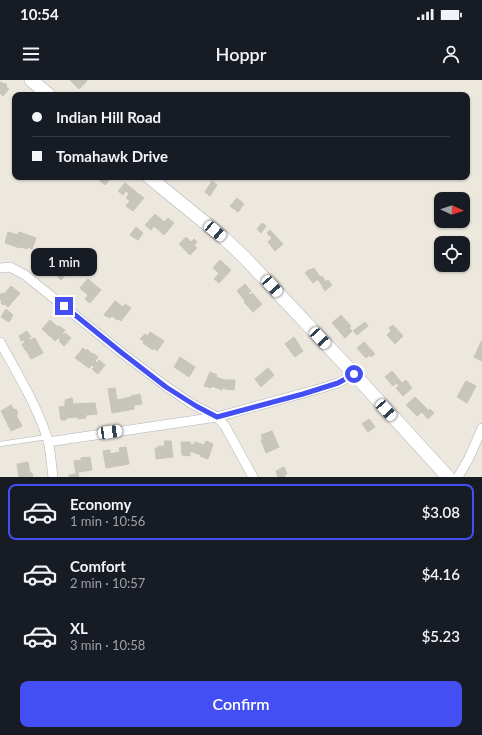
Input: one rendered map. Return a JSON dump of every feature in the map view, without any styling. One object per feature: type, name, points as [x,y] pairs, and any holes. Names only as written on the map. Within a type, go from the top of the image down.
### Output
[{"type":"main road","points":[[31,80],[45,92]]},
{"type":"main road","points":[[153,180],[225,239],[245,258],[448,477]]},
{"type":"street","points":[[0,268],[10,268],[25,275],[166,387],[217,417],[225,426],[253,477]]},
{"type":"street","points":[[0,342],[29,397],[47,439],[53,477]]},
{"type":"street","points":[[47,439],[217,417],[338,383],[354,374]]},
{"type":"street","points":[[458,477],[469,458],[482,428]]},
{"type":"lane","points":[[0,444],[47,439]]},
{"type":"building","points":[[70,80],[86,80],[87,81],[79,89]]},
{"type":"building","points":[[0,82],[5,83],[7,85],[6,87],[9,89],[3,96],[0,93]]},
{"type":"building","points":[[99,180],[109,180],[105,185]]},
{"type":"building","points":[[212,181],[217,185],[210,196],[205,192]]},
{"type":"building","points":[[125,183],[144,198],[133,211],[126,206],[130,201],[126,198],[129,194],[126,191],[123,195],[118,191]]},
{"type":"building","points":[[237,198],[244,204],[238,212],[230,206]]},
{"type":"building","points":[[155,214],[164,222],[168,218],[174,223],[164,235],[154,226],[151,230],[145,225]]},
{"type":"building","points":[[262,223],[266,226],[261,233],[257,229]]},
{"type":"building","points":[[136,227],[143,233],[138,240],[130,235]]},
{"type":"building","points":[[270,230],[283,244],[275,251],[268,242],[272,238],[267,233]]},
{"type":"building","points":[[8,232],[18,235],[19,232],[36,238],[32,249],[28,247],[27,249],[20,248],[5,243]]},
{"type":"building","points":[[186,237],[191,242],[194,239],[197,242],[194,245],[197,248],[190,255],[179,244]]},
{"type":"building","points":[[59,256],[72,267],[61,280],[56,275],[59,272],[51,265]]},
{"type":"building","points":[[220,260],[231,270],[219,283],[214,279],[219,273],[213,268]]},
{"type":"building","points":[[314,268],[320,277],[322,276],[326,282],[328,280],[332,285],[325,291],[318,279],[313,283],[305,273]]},
{"type":"building","points":[[88,279],[101,290],[90,303],[85,299],[88,295],[80,288]]},
{"type":"building","points":[[245,284],[251,291],[248,293],[250,295],[252,293],[262,304],[253,312],[237,291]]},
{"type":"building","points":[[11,286],[20,293],[8,307],[1,303],[2,301],[0,299],[0,295],[2,293],[4,294]]},
{"type":"building","points":[[115,301],[123,307],[125,304],[131,308],[121,321],[112,316],[110,318],[104,315]]},
{"type":"building","points":[[6,309],[13,315],[9,322],[1,317]]},
{"type":"building","points":[[341,315],[351,326],[349,328],[352,331],[345,338],[332,323]]},
{"type":"building","points":[[50,320],[58,327],[59,326],[65,330],[62,334],[64,335],[65,333],[71,338],[64,346],[59,341],[61,339],[58,338],[55,341],[42,329]]},
{"type":"building","points":[[365,322],[368,326],[357,335],[353,331]]},
{"type":"building","points":[[393,325],[403,336],[395,344],[387,335],[391,331],[389,328]]},
{"type":"building","points":[[27,331],[31,337],[28,338],[30,340],[35,338],[43,353],[31,359],[22,344],[25,342],[24,340],[21,341],[19,336]]},
{"type":"building","points":[[150,332],[164,341],[157,351],[143,343],[144,341],[140,339],[145,334],[148,336]]},
{"type":"building","points":[[294,337],[303,351],[295,357],[285,344]]},
{"type":"building","points":[[482,340],[482,361],[474,357]]},
{"type":"building","points":[[364,342],[375,354],[371,357],[369,355],[366,358],[357,348]]},
{"type":"building","points":[[83,348],[86,351],[87,349],[98,357],[95,361],[97,363],[99,360],[105,365],[98,374],[92,369],[94,367],[92,365],[89,368],[75,358]]},
{"type":"building","points":[[180,357],[195,367],[189,377],[174,367]]},
{"type":"building","points":[[268,368],[274,375],[261,387],[255,379]]},
{"type":"building","points":[[392,371],[402,383],[406,380],[412,388],[403,396],[396,388],[399,386],[397,383],[393,386],[385,377]]},
{"type":"building","points":[[210,372],[217,375],[216,377],[225,380],[235,380],[234,390],[225,389],[223,387],[222,390],[212,386],[211,388],[204,386]]},
{"type":"building","points":[[466,381],[476,386],[467,403],[457,397]]},
{"type":"building","points":[[115,388],[117,400],[140,394],[142,404],[134,405],[134,409],[112,413],[108,389]]},
{"type":"building","points":[[415,397],[429,411],[430,409],[434,413],[428,419],[422,412],[417,416],[406,405]]},
{"type":"building","points":[[72,398],[73,404],[95,403],[97,414],[86,415],[86,418],[78,419],[78,417],[61,420],[59,407],[65,406],[65,400]]},
{"type":"building","points":[[11,405],[14,410],[16,409],[18,414],[16,415],[22,426],[11,431],[1,411]]},
{"type":"building","points":[[369,419],[375,427],[368,432],[362,424]]},
{"type":"building","points":[[272,431],[279,447],[266,453],[261,440],[263,439],[261,435]]},
{"type":"building","points":[[164,441],[171,441],[173,457],[156,459],[155,448],[159,448],[158,446],[165,446]]},
{"type":"building","points":[[206,441],[213,444],[208,459],[190,451],[190,456],[182,455],[181,442],[190,442],[190,444],[194,445],[195,442],[204,445]]},
{"type":"building","points":[[126,447],[129,464],[106,468],[103,451],[110,450],[110,454],[120,452],[119,448]]},
{"type":"building","points":[[90,457],[92,470],[78,472],[79,477],[69,477],[69,475],[76,474],[74,461],[81,460],[81,458]]},
{"type":"building","points":[[28,462],[30,473],[32,473],[33,477],[19,477],[17,464]]},
{"type":"building","points":[[284,467],[287,474],[284,475],[285,477],[278,477],[276,471]]},
{"type":"route","points":[[64,306],[166,387],[217,417],[303,394],[338,383],[354,374]]}]
